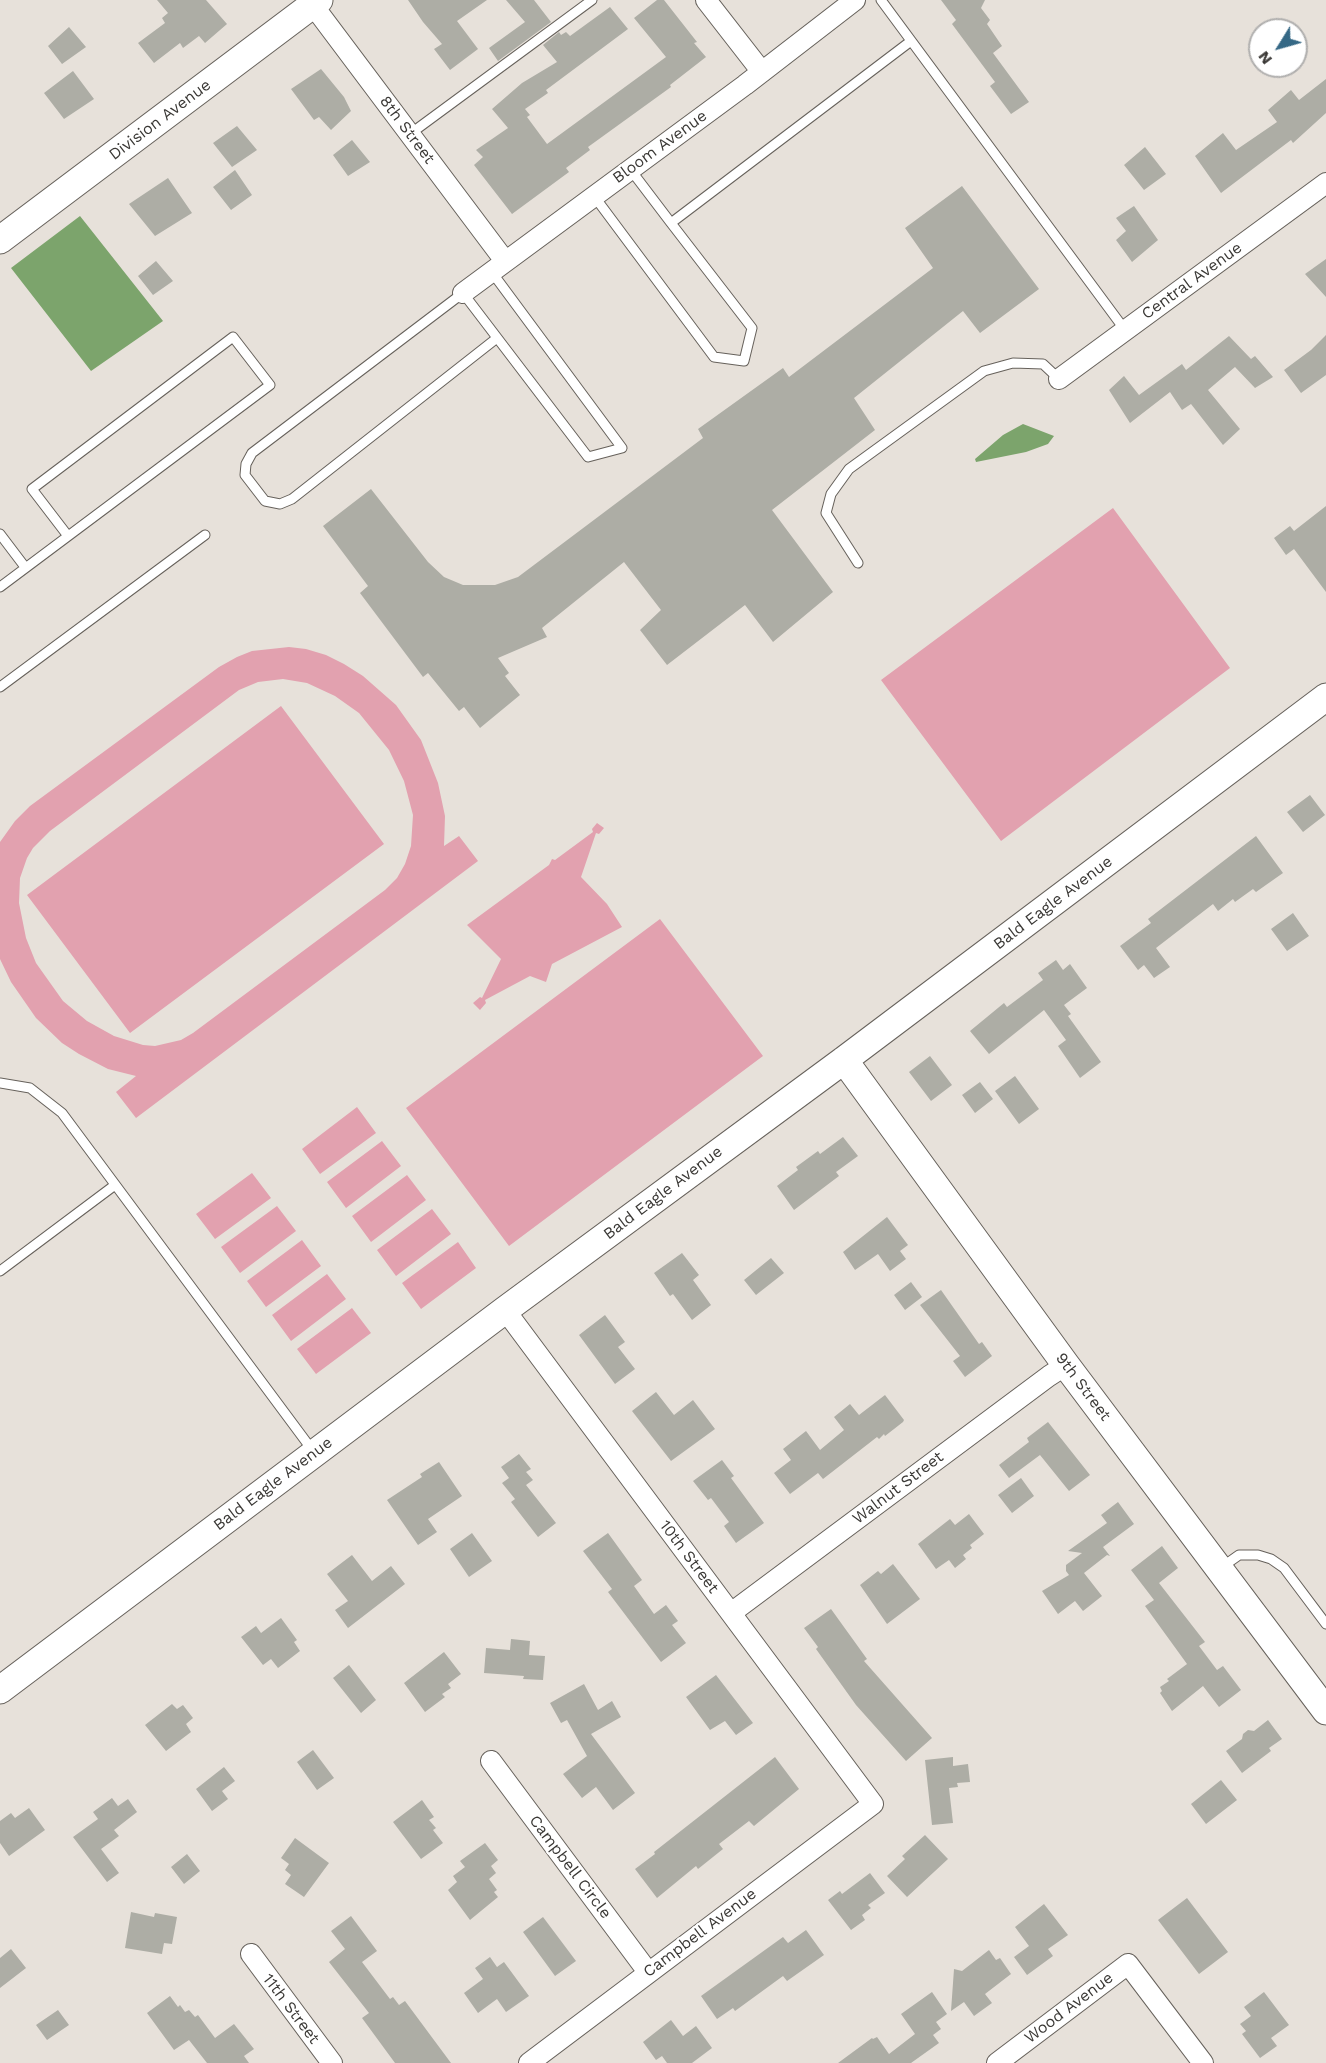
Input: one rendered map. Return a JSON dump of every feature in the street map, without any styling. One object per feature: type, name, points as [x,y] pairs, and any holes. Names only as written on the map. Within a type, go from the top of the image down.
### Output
[{"type":"street","points":[[706,0],[762,72]]},
{"type":"street","name":"Bloom Avenue","points":[[463,293],[762,72],[855,0]]},
{"type":"street","name":"8th Street","points":[[314,2],[410,134],[498,266]]},
{"type":"street","name":"Division Avenue","points":[[0,240],[314,2]]},
{"type":"street","name":"Central Avenue","points":[[1059,379],[1326,183]]},
{"type":"street","name":"Bald Eagle Avenue","points":[[0,1689],[505,1310],[844,1060],[1326,697]]},
{"type":"street","name":"9th Street","points":[[844,1060],[1066,1365],[1324,1706]]},
{"type":"street","name":"10th Street","points":[[505,1310],[873,1804]]},
{"type":"street","name":"Walnut Street","points":[[731,1613],[1066,1365]]},
{"type":"street","name":"Campbell Circle","points":[[491,1761],[648,1972]]},
{"type":"street","name":"Campbell Avenue","points":[[529,2063],[873,1804]]},
{"type":"street","name":"11th Street","points":[[251,1954],[332,2063]]},
{"type":"street","name":"Wood Avenue","points":[[997,2063],[1128,1964],[1203,2063]]},
{"type":"lane","points":[[410,134],[592,0]]},
{"type":"lane","points":[[881,0],[1125,330]]},
{"type":"lane","points":[[671,223],[911,41]]},
{"type":"lane","points":[[594,196],[714,357],[744,361],[752,328],[630,170]]},
{"type":"lane","points":[[496,338],[292,499],[280,504],[266,501],[245,475],[246,464],[252,453],[463,293],[588,457],[622,448],[498,266]]},
{"type":"lane","points":[[0,587],[270,385],[233,337],[32,489],[68,536]]},
{"type":"lane","points":[[858,563],[826,513],[831,494],[849,469],[984,371],[1013,363],[1043,364],[1059,379]]},
{"type":"lane","points":[[0,534],[25,567]]},
{"type":"lane","points":[[0,687],[205,535]]},
{"type":"lane","points":[[0,1083],[30,1088],[62,1113],[314,1453]]},
{"type":"lane","points":[[0,1271],[115,1185]]},
{"type":"lane","points":[[1220,1568],[1239,1555],[1257,1555],[1271,1559],[1284,1568],[1326,1624]]},
{"type":"shaded area","points":[[80,216],[163,321],[91,371],[11,268]]},
{"type":"shaded area","points":[[1023,424],[1054,436],[1048,444],[1026,452],[976,462],[975,459],[1003,435]]},
{"type":"shaded area","points":[[1113,508],[1230,668],[1001,841],[881,680]]},
{"type":"shaded area","points":[[289,647],[326,655],[363,676],[396,705],[421,740],[438,783],[445,816],[444,846],[459,836],[478,861],[136,1118],[116,1092],[136,1076],[108,1069],[62,1043],[36,1018],[11,982],[0,959],[0,842],[15,821],[30,806],[219,667],[252,651]],"holes":[[[283,679],[307,683],[335,696],[359,713],[389,750],[404,781],[413,815],[411,846],[397,878],[385,890],[181,1040],[155,1046],[143,1045],[114,1036],[87,1021],[63,1001],[36,963],[26,938],[19,903],[20,878],[33,848],[50,831],[239,690],[258,682]]]},
{"type":"shaded area","points":[[281,706],[384,844],[130,1033],[27,895]]},
{"type":"shaded area","points":[[597,823],[604,828],[599,834],[596,833],[581,877],[607,904],[622,927],[552,964],[546,982],[530,976],[485,1000],[486,1003],[480,1010],[473,1003],[480,997],[482,998],[501,959],[467,925],[549,865],[552,859],[555,860],[593,832],[592,829]]},
{"type":"shaded area","points":[[660,919],[763,1056],[509,1246],[406,1108]]},
{"type":"shaded area","points":[[357,1107],[376,1133],[320,1174],[302,1149]]},
{"type":"shaded area","points":[[382,1141],[401,1166],[346,1208],[327,1182]]},
{"type":"shaded area","points":[[252,1173],[271,1198],[215,1239],[196,1214]]},
{"type":"shaded area","points":[[407,1175],[426,1200],[371,1242],[352,1216]]},
{"type":"shaded area","points":[[277,1206],[296,1231],[240,1273],[221,1247]]},
{"type":"shaded area","points":[[432,1209],[451,1234],[396,1276],[377,1250]]},
{"type":"shaded area","points":[[302,1240],[321,1266],[266,1307],[247,1281]]},
{"type":"shaded area","points":[[458,1242],[476,1268],[421,1309],[402,1283]]},
{"type":"shaded area","points":[[327,1274],[346,1299],[291,1341],[272,1315]]},
{"type":"shaded area","points":[[352,1308],[371,1333],[316,1374],[297,1349]]},
{"type":"building","points":[[157,0],[206,0],[227,24],[205,43],[199,36],[183,48],[180,43],[154,63],[138,43],[165,23],[162,18],[168,13]]},
{"type":"building","points":[[408,0],[487,0],[457,21],[478,49],[450,70],[434,49],[442,44]]},
{"type":"building","points":[[506,0],[534,0],[551,22],[498,61],[489,48],[525,22]]},
{"type":"building","points":[[657,0],[664,0],[706,57],[670,85],[671,87],[588,147],[590,150],[566,168],[569,172],[512,214],[474,165],[483,157],[476,150],[508,128],[492,109],[522,83],[557,62],[543,45],[559,32],[561,35],[566,32],[570,36],[610,7],[628,29],[546,90],[548,93],[525,109],[530,115],[527,117],[547,144],[666,57],[634,18]]},
{"type":"building","points":[[941,0],[985,0],[981,8],[990,20],[987,24],[1002,46],[993,53],[1029,102],[1011,114],[990,86],[995,82],[952,24],[956,20]]},
{"type":"building","points":[[69,27],[86,47],[62,64],[48,46]]},
{"type":"building","points":[[321,69],[344,97],[351,111],[331,130],[319,117],[314,120],[291,89]]},
{"type":"building","points":[[73,71],[94,99],[64,119],[44,93]]},
{"type":"building","points":[[1326,79],[1326,113],[1293,143],[1291,140],[1221,193],[1195,156],[1223,133],[1236,150],[1277,122],[1268,110],[1291,90],[1299,100]]},
{"type":"building","points":[[237,126],[257,150],[232,167],[213,143]]},
{"type":"building","points":[[352,140],[370,162],[348,176],[333,155]]},
{"type":"building","points":[[1145,147],[1166,174],[1144,190],[1124,165]]},
{"type":"building","points":[[235,170],[252,195],[231,210],[213,187]]},
{"type":"building","points":[[168,178],[192,213],[155,236],[129,204]]},
{"type":"building","points":[[962,186],[1039,289],[980,333],[963,311],[854,398],[875,430],[772,510],[833,592],[773,642],[745,605],[667,665],[640,630],[661,610],[624,562],[542,628],[547,637],[498,658],[509,673],[505,676],[520,695],[480,728],[464,707],[459,711],[428,673],[423,677],[360,593],[368,586],[323,526],[371,489],[428,562],[444,577],[463,585],[495,585],[518,577],[703,438],[698,429],[783,368],[789,377],[933,268],[905,228]]},
{"type":"building","points":[[1134,206],[1158,240],[1132,262],[1116,240],[1126,231],[1116,218]]},
{"type":"building","points":[[1326,259],[1326,297],[1305,274]]},
{"type":"building","points":[[156,261],[173,281],[153,295],[138,276]]},
{"type":"building","points":[[1326,335],[1326,375],[1301,393],[1284,370],[1311,350]]},
{"type":"building","points":[[1229,336],[1251,359],[1255,356],[1273,377],[1255,388],[1235,367],[1208,390],[1240,429],[1223,445],[1191,404],[1182,410],[1170,392],[1130,423],[1109,390],[1124,376],[1139,395],[1182,364],[1186,370]]},
{"type":"building","points":[[1326,506],[1326,592],[1294,549],[1286,555],[1274,538],[1290,526],[1294,531]]},
{"type":"building","points":[[1310,795],[1325,815],[1303,832],[1287,812]]},
{"type":"building","points":[[1256,836],[1283,873],[1256,892],[1253,889],[1235,902],[1233,899],[1218,911],[1213,904],[1156,948],[1170,967],[1154,978],[1144,965],[1138,970],[1120,946],[1151,923],[1148,919]]},
{"type":"building","points":[[1293,913],[1309,936],[1287,951],[1271,929]]},
{"type":"building","points":[[1056,960],[1063,970],[1070,964],[1087,988],[1064,1005],[1071,1014],[1068,1016],[1101,1062],[1080,1078],[1058,1046],[1066,1040],[1044,1010],[989,1054],[970,1031],[1004,1003],[1007,1007],[1043,980],[1038,973]]},
{"type":"building","points":[[930,1056],[952,1085],[931,1101],[909,1072]]},
{"type":"building","points":[[1015,1076],[1039,1109],[1019,1124],[995,1091]]},
{"type":"building","points":[[980,1082],[993,1099],[975,1113],[962,1095]]},
{"type":"building","points":[[843,1137],[858,1156],[836,1172],[839,1176],[794,1210],[777,1186],[798,1170],[796,1167],[818,1151],[820,1154]]},
{"type":"building","points":[[887,1217],[908,1245],[900,1251],[906,1259],[890,1271],[878,1254],[855,1270],[843,1252]]},
{"type":"building","points":[[682,1253],[699,1275],[693,1280],[711,1305],[692,1320],[673,1294],[670,1296],[654,1273]]},
{"type":"building","points":[[771,1258],[784,1273],[756,1295],[744,1280]]},
{"type":"building","points":[[911,1282],[922,1297],[905,1310],[894,1295]]},
{"type":"building","points":[[941,1290],[979,1344],[982,1342],[992,1356],[965,1377],[953,1361],[960,1356],[920,1305]]},
{"type":"building","points":[[605,1315],[625,1342],[618,1347],[635,1369],[615,1384],[579,1335]]},
{"type":"building","points":[[656,1392],[674,1415],[693,1400],[715,1429],[671,1461],[632,1411]]},
{"type":"building","points":[[885,1395],[904,1420],[903,1422],[885,1436],[884,1434],[879,1439],[877,1437],[823,1479],[818,1473],[790,1494],[774,1473],[791,1460],[783,1449],[806,1431],[820,1450],[844,1430],[834,1417],[850,1404],[859,1415]]},
{"type":"building","points":[[1048,1422],[1090,1475],[1069,1491],[1040,1455],[1009,1478],[999,1465],[1029,1442],[1027,1438]]},
{"type":"building","points":[[519,1454],[531,1469],[526,1472],[533,1480],[526,1485],[556,1523],[538,1537],[511,1502],[515,1499],[502,1483],[509,1478],[501,1467]]},
{"type":"building","points":[[722,1460],[734,1476],[731,1478],[764,1523],[736,1543],[724,1526],[729,1522],[711,1498],[708,1500],[693,1481]]},
{"type":"building","points":[[439,1462],[462,1496],[428,1519],[437,1532],[418,1545],[387,1500],[422,1477],[420,1474]]},
{"type":"building","points":[[1021,1478],[1034,1496],[1012,1513],[998,1495]]},
{"type":"building","points":[[1118,1502],[1134,1524],[1103,1547],[1110,1556],[1107,1555],[1084,1573],[1102,1596],[1083,1611],[1075,1601],[1058,1614],[1042,1591],[1069,1575],[1066,1565],[1082,1553],[1068,1551],[1107,1523],[1101,1515]]},
{"type":"building","points":[[969,1514],[984,1534],[970,1545],[972,1548],[963,1555],[966,1559],[955,1568],[949,1560],[936,1569],[918,1544],[950,1519],[955,1525]]},
{"type":"building","points":[[472,1533],[492,1561],[469,1577],[450,1549]]},
{"type":"building","points":[[608,1533],[642,1580],[634,1586],[654,1614],[666,1605],[678,1621],[672,1625],[686,1643],[661,1662],[608,1592],[612,1589],[583,1551]]},
{"type":"building","points":[[1162,1546],[1178,1568],[1159,1583],[1205,1642],[1199,1646],[1217,1670],[1223,1666],[1241,1690],[1219,1707],[1203,1686],[1172,1711],[1160,1693],[1162,1691],[1160,1687],[1169,1681],[1167,1679],[1187,1664],[1145,1606],[1154,1600],[1131,1570]]},
{"type":"building","points":[[352,1555],[372,1581],[391,1566],[405,1584],[348,1628],[335,1610],[348,1601],[327,1574]]},
{"type":"building","points":[[893,1564],[920,1599],[887,1624],[860,1585],[878,1571],[881,1574]]},
{"type":"building","points":[[831,1609],[867,1659],[864,1661],[932,1738],[906,1761],[856,1705],[816,1649],[818,1647],[804,1628]]},
{"type":"building","points":[[281,1618],[297,1640],[294,1642],[300,1651],[278,1668],[271,1659],[263,1665],[241,1637],[256,1626],[261,1633]]},
{"type":"building","points":[[511,1639],[530,1641],[529,1655],[545,1656],[543,1680],[484,1673],[486,1648],[510,1650]]},
{"type":"building","points":[[444,1652],[461,1674],[448,1684],[451,1688],[442,1694],[445,1697],[425,1712],[404,1683]]},
{"type":"building","points":[[349,1665],[376,1700],[361,1713],[333,1678]]},
{"type":"building","points":[[716,1675],[753,1723],[736,1735],[725,1721],[710,1730],[686,1697]]},
{"type":"building","points":[[584,1684],[598,1710],[612,1701],[621,1717],[591,1734],[635,1793],[613,1810],[596,1787],[582,1798],[563,1774],[587,1756],[567,1720],[561,1723],[550,1703]]},
{"type":"building","points":[[172,1704],[177,1709],[183,1705],[193,1718],[186,1724],[191,1732],[166,1751],[145,1725]]},
{"type":"building","points":[[1268,1720],[1282,1739],[1269,1748],[1271,1751],[1242,1773],[1226,1751],[1242,1739],[1243,1734],[1248,1730],[1254,1731]]},
{"type":"building","points":[[313,1750],[334,1778],[317,1790],[297,1762]]},
{"type":"building","points":[[775,1757],[799,1789],[754,1826],[749,1821],[719,1844],[723,1849],[698,1869],[696,1866],[657,1898],[635,1869]]},
{"type":"building","points":[[953,1757],[953,1766],[968,1764],[970,1782],[957,1783],[958,1787],[949,1788],[953,1823],[932,1825],[925,1760]]},
{"type":"building","points":[[224,1767],[235,1781],[222,1791],[228,1799],[212,1811],[196,1789]]},
{"type":"building","points":[[1221,1780],[1237,1800],[1206,1824],[1191,1804]]},
{"type":"building","points":[[112,1798],[118,1806],[128,1799],[137,1812],[114,1830],[119,1836],[101,1849],[119,1873],[107,1882],[73,1837],[98,1819],[93,1812]]},
{"type":"building","points":[[422,1800],[434,1817],[429,1820],[436,1828],[433,1830],[443,1843],[421,1859],[393,1822]]},
{"type":"building","points":[[29,1808],[45,1830],[9,1856],[0,1843],[0,1821],[11,1813],[15,1818]]},
{"type":"building","points":[[925,1835],[948,1859],[907,1897],[887,1876],[905,1859],[902,1856]]},
{"type":"building","points":[[295,1838],[329,1863],[304,1897],[285,1884],[291,1875],[285,1870],[289,1864],[281,1858]]},
{"type":"building","points":[[485,1843],[498,1860],[491,1866],[496,1873],[489,1879],[497,1890],[494,1892],[498,1897],[470,1920],[448,1890],[457,1882],[453,1876],[465,1867],[460,1861]]},
{"type":"building","points":[[187,1854],[200,1871],[184,1884],[171,1867]]},
{"type":"building","points":[[870,1873],[885,1893],[868,1905],[871,1908],[862,1915],[865,1920],[851,1930],[828,1900],[840,1891],[842,1894]]},
{"type":"building","points":[[1187,1898],[1228,1952],[1199,1974],[1158,1920]]},
{"type":"building","points":[[1044,1904],[1068,1935],[1048,1949],[1053,1956],[1027,1975],[1014,1957],[1029,1946],[1015,1927]]},
{"type":"building","points":[[131,1912],[154,1917],[155,1913],[177,1917],[172,1944],[164,1943],[162,1954],[125,1948]]},
{"type":"building","points":[[351,1916],[377,1951],[362,1962],[390,1999],[393,1997],[399,2005],[405,2001],[451,2063],[395,2063],[362,2018],[369,2013],[329,1962],[345,1949],[331,1931]]},
{"type":"building","points":[[543,1917],[576,1961],[555,1976],[523,1932]]},
{"type":"building","points":[[806,1930],[824,1955],[787,1981],[783,1976],[735,2011],[733,2008],[717,2019],[701,1996],[783,1937],[788,1943]]},
{"type":"building","points":[[11,1949],[26,1968],[0,1988],[0,1958]]},
{"type":"building","points":[[989,1950],[996,1960],[1000,1958],[1011,1974],[985,1994],[992,2003],[974,2016],[964,2002],[951,2011],[954,1969],[962,1971]]},
{"type":"building","points":[[490,1957],[497,1967],[504,1962],[529,1996],[506,2012],[497,1999],[478,2013],[464,1993],[483,1979],[475,1968]]},
{"type":"building","points":[[932,1992],[947,2014],[936,2022],[941,2029],[933,2035],[939,2043],[911,2063],[838,2063],[872,2038],[877,2037],[889,2054],[915,2034],[901,2014]]},
{"type":"building","points":[[1264,1992],[1289,2025],[1271,2038],[1277,2046],[1260,2058],[1242,2034],[1246,2031],[1240,2024],[1251,2016],[1244,2007]]},
{"type":"building","points":[[170,1996],[185,2012],[189,2010],[195,2017],[198,2015],[215,2038],[234,2024],[254,2049],[244,2056],[249,2063],[207,2063],[189,2040],[174,2050],[147,2013]]},
{"type":"building","points":[[58,2010],[69,2025],[47,2040],[36,2025]]},
{"type":"building","points":[[671,2020],[683,2036],[696,2026],[712,2048],[692,2063],[667,2063],[662,2056],[656,2060],[643,2042]]}]
